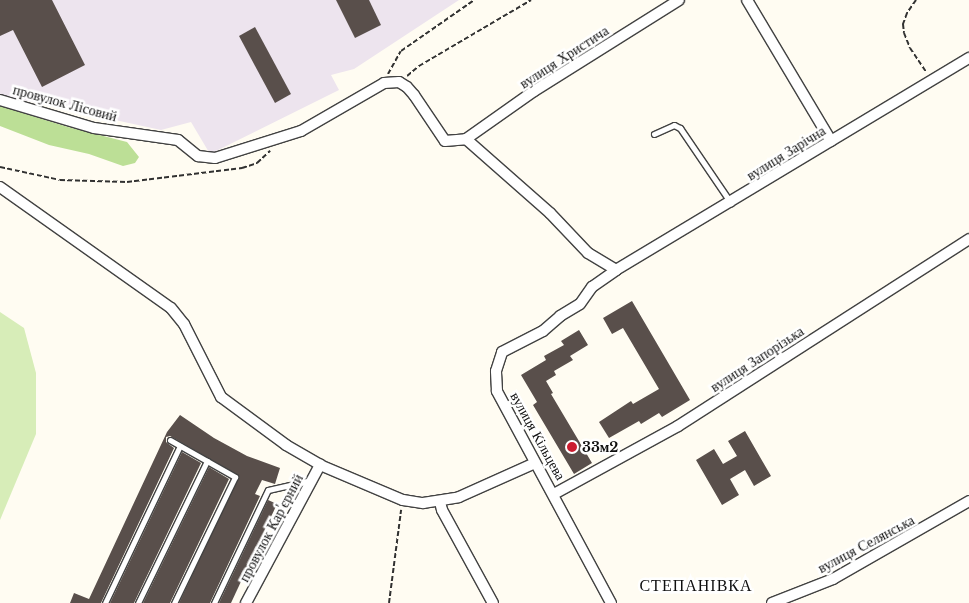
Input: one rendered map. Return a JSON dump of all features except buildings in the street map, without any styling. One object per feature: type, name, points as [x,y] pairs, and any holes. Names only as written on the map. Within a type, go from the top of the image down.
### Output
[{"type":"street","name":"вулиця Христича","points":[[466,139],[534,91],[679,0]]},
{"type":"street","points":[[747,0],[831,141]]},
{"type":"street","name":"вулиця Зарічна","points":[[616,270],[731,203],[969,58]]},
{"type":"street","name":"провулок Лісовий","points":[[0,100],[94,128],[178,140],[190,152],[206,157],[223,156],[301,131],[384,83],[399,82]]},
{"type":"street","points":[[399,82],[414,95],[445,141],[466,139],[550,213],[588,253],[616,270]]},
{"type":"street","points":[[0,187],[171,308],[184,324],[221,397],[286,445],[320,465]]},
{"type":"street","name":"вулиця Запорізька","points":[[554,494],[678,426],[969,239]]},
{"type":"street","name":"вулиця Кільцева","points":[[611,603],[497,391],[496,371],[502,352],[544,331],[560,316],[580,304],[592,288],[616,270]]},
{"type":"street","name":"провулок Кар'єрний","points":[[246,603],[320,465],[403,500],[423,504],[459,497],[535,463]]},
{"type":"street","name":"вулиця Селянська","points":[[772,603],[833,579],[969,501]]},
{"type":"street","points":[[440,502],[442,510],[493,603]]},
{"type":"lane","points":[[654,134],[674,125],[680,128],[731,203]]},
{"type":"lane","points":[[170,440],[235,477],[174,603]]},
{"type":"lane","points":[[104,603],[180,446]]},
{"type":"lane","points":[[138,603],[207,461]]},
{"type":"lane","points":[[214,603],[268,490],[312,480]]},
{"type":"path","points":[[384,83],[401,51],[474,0]]},
{"type":"path","points":[[399,82],[419,66],[531,0]]},
{"type":"path","points":[[916,0],[907,13],[903,24],[904,33],[910,48],[931,81]]},
{"type":"path","points":[[0,167],[60,180],[127,182],[242,168],[262,158],[280,138]]},
{"type":"path","points":[[389,603],[403,500]]},
{"type":"shaded area","points":[[0,0],[459,0],[354,69],[331,75],[339,90],[210,154],[191,122],[161,130],[0,95]]},
{"type":"green space","points":[[0,106],[68,127],[127,142],[139,157],[135,163],[123,166],[89,154],[49,145],[0,126]]},
{"type":"green space","points":[[0,312],[24,328],[36,373],[36,434],[0,520]]},
{"type":"place","name":"33м2","points":[[572,447]]},
{"type":"district","name":"СТЕПАНІВКА","points":[[696,585]]}]
